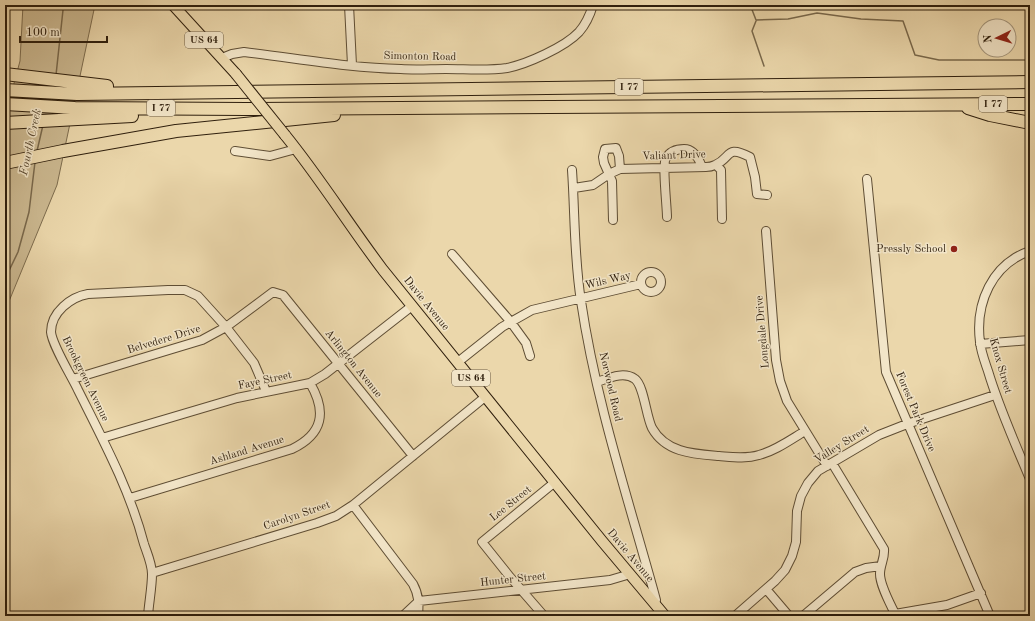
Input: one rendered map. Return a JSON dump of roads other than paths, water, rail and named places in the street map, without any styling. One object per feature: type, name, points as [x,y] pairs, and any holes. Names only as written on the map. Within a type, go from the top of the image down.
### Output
[{"type":"highway","points":[[5,74],[33,78],[80,89]]},
{"type":"highway","name":"I 77","points":[[80,89],[177,92],[1030,82]]},
{"type":"highway","points":[[5,90],[27,92],[80,89]]},
{"type":"highway","name":"I 77","points":[[5,104],[22,105],[74,113],[247,109],[1030,104]]},
{"type":"highway","points":[[955,105],[990,115],[1030,123]]},
{"type":"highway","points":[[5,163],[63,151],[176,132],[395,109]]},
{"type":"highway","points":[[11,123],[74,113]]},
{"type":"main road","name":"Davie Avenue","points":[[173,5],[236,74],[296,148],[365,246],[412,306],[665,616]]},
{"type":"street","points":[[349,5],[352,65]]},
{"type":"street","name":"Simonton Road","points":[[222,58],[232,54],[244,52],[352,65],[400,69],[506,68],[539,58],[567,41],[579,32],[588,20],[593,5]]},
{"type":"street","points":[[235,152],[270,156],[296,148]]},
{"type":"street","points":[[613,220],[612,181],[604,163],[603,157],[605,149],[616,148],[619,156],[620,169]]},
{"type":"street","points":[[667,217],[665,160],[670,152],[678,149],[688,149],[698,157],[702,167]]},
{"type":"street","name":"Valiant Drive","points":[[574,188],[593,185],[609,174],[620,169],[702,167],[716,165],[728,154],[735,152],[750,157],[757,194],[767,195]]},
{"type":"street","points":[[716,165],[721,170],[722,219]]},
{"type":"street","name":"Norwood Road","points":[[572,170],[580,299],[609,436],[656,600],[654,602]]},
{"type":"street","name":"Forest Park Drive","points":[[867,179],[886,372],[990,616]]},
{"type":"street","name":"Longdale Drive","points":[[766,231],[776,360],[780,381],[787,401],[804,431],[829,464],[884,549],[885,556],[881,566],[880,575],[882,584],[896,615]]},
{"type":"street","name":"Knox Street","points":[[1030,251],[1021,254],[996,274],[987,288],[982,303],[980,321],[980,344],[995,395],[1026,460],[1030,479]]},
{"type":"street","points":[[452,254],[510,321],[526,343],[530,356]]},
{"type":"street","name":"Wils Way","points":[[458,362],[510,321],[532,310],[641,284]]},
{"type":"street","name":"Brookgreen Avenue","points":[[148,616],[152,573],[130,498],[58,350],[51,332],[54,320],[62,307],[72,299],[79,296],[88,294],[139,291],[185,290],[198,296],[226,327],[254,363],[266,391]]},
{"type":"street","name":"Belvedere Drive","points":[[73,379],[202,340],[226,327],[273,292]]},
{"type":"street","name":"Arlington Avenue","points":[[273,292],[283,295],[413,456]]},
{"type":"street","name":"Faye Street","points":[[102,438],[226,401],[266,391],[310,383],[325,374],[412,306]]},
{"type":"street","points":[[980,344],[1030,340]]},
{"type":"street","points":[[597,382],[622,375],[636,380],[640,386],[648,419],[658,437],[668,445],[690,454],[736,458],[760,455],[770,451],[804,431]]},
{"type":"street","name":"Ashland Avenue","points":[[130,498],[292,449],[304,443],[313,434],[319,422],[320,409],[317,396],[310,383]]},
{"type":"street","name":"Valley Street","points":[[735,616],[785,570],[792,556],[796,542],[797,511],[801,496],[808,483],[818,471],[879,435],[995,395]]},
{"type":"street","name":"Carolyn Street","points":[[152,573],[336,516],[353,505],[485,397]]},
{"type":"street","name":"Lee Street","points":[[521,590],[482,542],[555,482]]},
{"type":"street","points":[[353,505],[413,584],[418,594],[418,616]]},
{"type":"street","points":[[802,616],[855,572],[866,568],[881,566]]},
{"type":"street","name":"Hunter Street","points":[[419,601],[610,580],[629,573]]},
{"type":"street","points":[[766,589],[789,616]]},
{"type":"street","points":[[521,590],[544,616]]},
{"type":"street","points":[[896,615],[947,605],[981,593]]},
{"type":"street","points":[[403,616],[419,601]]},
{"type":"waterway","name":"Fourth Creek","points":[[56,75],[63,10],[62,5]]},
{"type":"waterway","points":[[748,5],[751,7],[756,20],[788,19],[817,13],[861,19],[903,21],[915,55],[939,60],[1030,60]]},
{"type":"waterway","points":[[756,21],[752,31],[764,66]]},
{"type":"waterway","name":"Fourth Creek","points":[[37,151],[43,125]]},
{"type":"waterway","name":"Fourth Creek","points":[[5,279],[18,252],[29,212],[35,162]]},
{"type":"place","name":"Pressly School","points":[[954,249]]}]
